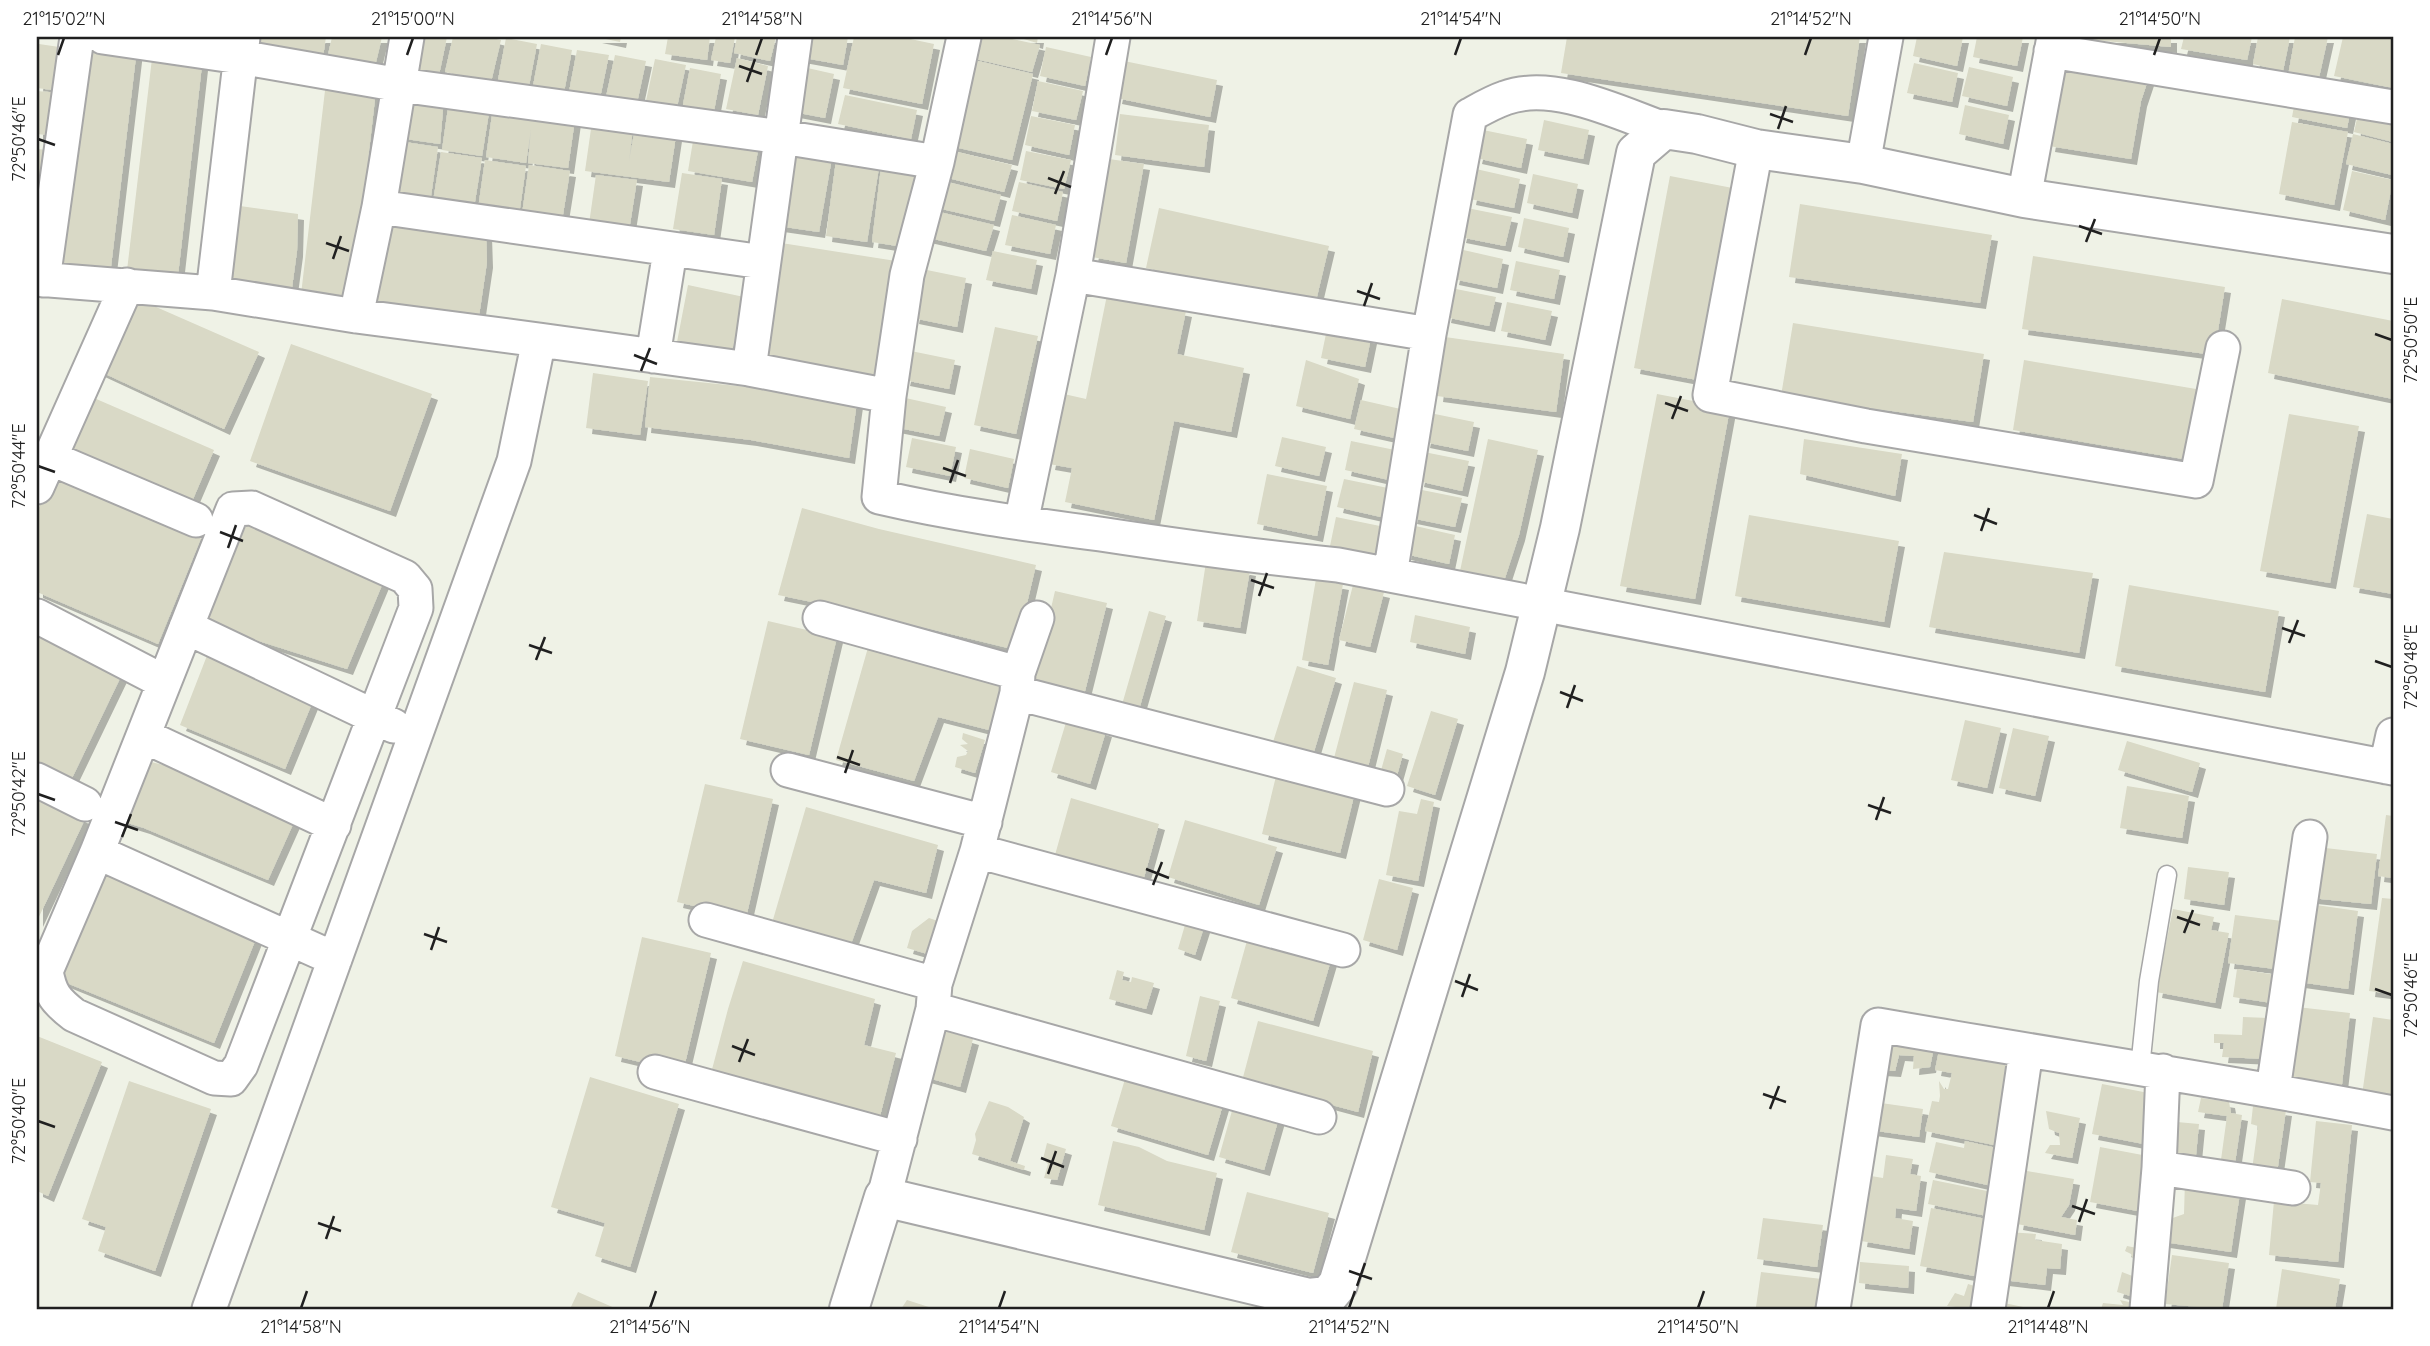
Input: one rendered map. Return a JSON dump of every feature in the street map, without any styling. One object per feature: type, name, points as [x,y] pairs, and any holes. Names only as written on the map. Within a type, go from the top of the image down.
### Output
[{"type":"street","points":[[77,37],[50,140],[40,280],[213,293],[356,316],[749,369],[889,396]]},
{"type":"street","points":[[103,37],[241,47],[400,85],[782,137],[937,162]]},
{"type":"street","points":[[356,316],[379,207],[407,37]]},
{"type":"street","points":[[749,369],[795,37]]},
{"type":"street","points":[[964,37],[937,162],[907,275],[889,396],[879,498],[1021,523],[1261,557],[1338,565],[1541,605],[2391,757]]},
{"type":"street","points":[[1021,523],[1073,275],[1113,37]]},
{"type":"street","points":[[1863,164],[1886,37]]},
{"type":"street","points":[[2024,198],[2053,44],[2393,107]]},
{"type":"street","points":[[213,293],[241,47]]},
{"type":"street","points":[[1390,575],[1429,334],[1470,115],[1506,97],[1542,93],[1581,99],[1664,129],[1697,134],[1756,149],[1863,164],[2024,198],[2393,251]]},
{"type":"street","points":[[884,1197],[1309,1298],[1328,1296],[1338,1284],[1525,672],[1560,528],[1636,153],[1664,129]]},
{"type":"street","points":[[1756,149],[1710,396],[1866,426],[2196,481],[2222,348]]},
{"type":"street","points":[[379,207],[670,251],[762,262]]},
{"type":"street","points":[[653,356],[670,251]]},
{"type":"street","points":[[1073,275],[1429,334]]},
{"type":"street","points":[[127,285],[43,473],[196,520]]},
{"type":"street","points":[[209,1309],[514,461],[539,340]]},
{"type":"street","points":[[252,508],[277,517],[405,577],[415,589],[416,608],[241,1065],[231,1079],[214,1078],[74,1016],[50,990],[46,971],[97,852],[164,682],[233,509],[252,508]]},
{"type":"street","points":[[37,615],[164,682]]},
{"type":"street","points":[[820,618],[1018,683],[1387,789]]},
{"type":"street","points":[[849,1309],[900,1139],[934,997],[981,836],[1018,683],[1037,618]]},
{"type":"street","points":[[186,628],[415,735]]},
{"type":"street","points":[[144,736],[334,825]]},
{"type":"street","points":[[788,770],[981,836],[1343,950]]},
{"type":"street","points":[[37,780],[85,804]]},
{"type":"street","points":[[2273,1090],[2310,837]]},
{"type":"street","points":[[97,852],[335,959]]},
{"type":"street","points":[[706,920],[934,997],[1318,1118]]},
{"type":"street","points":[[1832,1309],[1878,1025],[2026,1051],[2152,1069],[2393,1113]]},
{"type":"street","points":[[1988,1309],[2026,1051]]},
{"type":"street","points":[[2147,1309],[2160,1168],[2152,1069]]},
{"type":"street","points":[[655,1072],[900,1139]]},
{"type":"street","points":[[2160,1168],[2293,1188]]},
{"type":"lane","points":[[2152,1069],[2149,981],[2167,875]]},
{"type":"building","points":[[251,37],[326,37],[323,57],[250,45]]},
{"type":"building","points":[[332,37],[382,37],[375,66],[328,55]]},
{"type":"building","points":[[414,37],[447,37],[439,75],[407,70]]},
{"type":"building","points":[[453,37],[487,37],[501,40],[491,82],[445,72]]},
{"type":"building","points":[[596,37],[621,37],[620,42]]},
{"type":"building","points":[[668,37],[710,37],[707,60],[665,54]]},
{"type":"building","points":[[716,37],[735,37],[730,63],[711,60]]},
{"type":"building","points":[[737,37],[776,37],[770,61],[734,53]]},
{"type":"building","points":[[802,37],[848,37],[843,65],[799,57]]},
{"type":"building","points":[[854,37],[901,37],[934,44],[922,104],[843,88]]},
{"type":"building","points":[[975,37],[1003,37],[1040,45],[1032,72],[971,58]]},
{"type":"building","points":[[1017,37],[1038,37],[1037,43]]},
{"type":"building","points":[[1567,37],[1860,37],[1848,116],[1561,73]]},
{"type":"building","points":[[1917,37],[1963,37],[1957,66],[1913,56]]},
{"type":"building","points":[[1977,37],[2023,37],[2017,66],[1973,57]]},
{"type":"building","points":[[2171,37],[2171,47],[2082,39]]},
{"type":"building","points":[[2184,37],[2252,37],[2247,60],[2181,49]]},
{"type":"building","points":[[2258,37],[2290,37],[2283,71],[2253,64]]},
{"type":"building","points":[[2295,37],[2328,37],[2318,82],[2288,76]]},
{"type":"building","points":[[2343,37],[2393,37],[2393,88],[2334,76]]},
{"type":"building","points":[[506,38],[537,44],[529,86],[498,80]]},
{"type":"building","points":[[87,42],[137,48],[110,275],[59,270]]},
{"type":"building","points":[[39,44],[66,48],[61,91],[37,88]]},
{"type":"building","points":[[541,44],[572,50],[564,92],[533,86]]},
{"type":"building","points":[[1046,47],[1091,57],[1085,86],[1040,76]]},
{"type":"building","points":[[153,50],[203,56],[177,284],[126,279]]},
{"type":"building","points":[[577,50],[609,55],[600,98],[569,92]]},
{"type":"building","points":[[615,55],[646,61],[637,103],[606,97]]},
{"type":"building","points":[[737,58],[768,66],[758,115],[726,109]]},
{"type":"building","points":[[655,59],[686,65],[677,107],[646,101]]},
{"type":"building","points":[[970,59],[1033,74],[1012,160],[950,146]]},
{"type":"building","points":[[1124,61],[1217,80],[1210,117],[1116,98]]},
{"type":"building","points":[[1914,63],[1958,73],[1952,102],[1907,93]]},
{"type":"building","points":[[2067,66],[2148,80],[2141,101],[2131,159],[2049,146],[2059,87]]},
{"type":"building","points":[[803,67],[834,74],[825,118],[794,112]]},
{"type":"building","points":[[1969,67],[2013,77],[2007,106],[1962,96]]},
{"type":"building","points":[[690,68],[721,74],[713,116],[682,110]]},
{"type":"building","points":[[1038,81],[1083,91],[1076,120],[1032,111]]},
{"type":"building","points":[[326,82],[376,90],[351,308],[300,303]]},
{"type":"building","points":[[37,91],[60,93],[55,136],[37,134]]},
{"type":"building","points":[[406,93],[444,98],[440,144],[399,138]]},
{"type":"building","points":[[450,94],[491,100],[482,156],[442,150]]},
{"type":"building","points":[[845,95],[917,110],[911,139],[838,124]]},
{"type":"building","points":[[2296,96],[2351,108],[2347,128],[2292,117]]},
{"type":"building","points":[[494,101],[576,112],[568,168],[528,163],[531,129],[526,163],[486,157]]},
{"type":"building","points":[[1965,105],[2009,115],[2003,144],[1959,134]]},
{"type":"building","points":[[2360,105],[2393,111],[2393,142],[2354,132]]},
{"type":"building","points":[[1120,114],[1209,125],[1204,167],[1115,155]]},
{"type":"building","points":[[593,115],[634,120],[629,161],[636,123],[677,129],[669,182],[585,171]]},
{"type":"building","points":[[1031,116],[1075,125],[1069,155],[1025,145]]},
{"type":"building","points":[[1544,120],[1589,130],[1583,159],[1538,150]]},
{"type":"building","points":[[2292,122],[2348,132],[2334,205],[2279,194]]},
{"type":"building","points":[[695,129],[760,140],[752,182],[688,171]]},
{"type":"building","points":[[1483,130],[1527,139],[1521,168],[1476,158]]},
{"type":"building","points":[[2353,134],[2393,144],[2392,175],[2346,164]]},
{"type":"building","points":[[398,141],[438,147],[430,203],[389,197]]},
{"type":"building","points":[[789,143],[833,152],[819,232],[778,226]]},
{"type":"building","points":[[37,149],[48,150],[44,193],[37,192]]},
{"type":"building","points":[[949,150],[1012,165],[1004,192],[944,177]]},
{"type":"building","points":[[1026,151],[1071,160],[1064,189],[1020,180]]},
{"type":"building","points":[[441,152],[482,158],[473,214],[432,208]]},
{"type":"building","points":[[837,153],[880,161],[867,242],[826,236]]},
{"type":"building","points":[[882,159],[926,168],[910,248],[872,242]]},
{"type":"building","points":[[1109,159],[1144,164],[1126,263],[1092,257]]},
{"type":"building","points":[[485,160],[526,166],[518,222],[477,216]]},
{"type":"building","points":[[529,165],[570,171],[561,227],[521,221]]},
{"type":"building","points":[[1476,169],[1520,179],[1514,208],[1470,199]]},
{"type":"building","points":[[2352,171],[2393,180],[2385,220],[2343,210]]},
{"type":"building","points":[[682,173],[722,179],[714,235],[673,229]]},
{"type":"building","points":[[1533,174],[1578,184],[1572,213],[1527,203]]},
{"type":"building","points":[[596,175],[637,180],[628,237],[588,231]]},
{"type":"building","points":[[1670,176],[1743,190],[1708,382],[1634,368]]},
{"type":"building","points":[[939,180],[1001,195],[994,221],[933,207]]},
{"type":"building","points":[[1019,182],[1063,192],[1057,221],[1012,211]]},
{"type":"building","points":[[1800,204],[1992,235],[1980,303],[1789,277]]},
{"type":"building","points":[[240,206],[298,214],[297,251],[291,295],[227,286]]},
{"type":"building","points":[[1159,208],[1329,246],[1315,305],[1146,268]]},
{"type":"building","points":[[1467,208],[1512,217],[1505,246],[1460,237]]},
{"type":"building","points":[[931,210],[994,225],[986,251],[925,237]]},
{"type":"building","points":[[1012,215],[1056,225],[1050,254],[1005,245]]},
{"type":"building","points":[[384,216],[486,231],[487,262],[479,316],[370,301]]},
{"type":"building","points":[[1524,218],[1569,228],[1563,257],[1518,247]]},
{"type":"building","points":[[775,242],[896,261],[878,376],[759,357]]},
{"type":"building","points":[[1459,249],[1503,259],[1497,288],[1453,279]]},
{"type":"building","points":[[993,251],[1037,260],[1031,289],[986,280]]},
{"type":"building","points":[[2033,256],[2225,287],[2214,355],[2022,329]]},
{"type":"building","points":[[1516,261],[1560,270],[1554,299],[1510,290]]},
{"type":"building","points":[[922,269],[966,278],[957,327],[913,318]]},
{"type":"building","points":[[688,285],[744,297],[732,351],[677,342]]},
{"type":"building","points":[[1451,288],[1496,297],[1489,326],[1445,317]]},
{"type":"building","points":[[1107,295],[1186,311],[1177,354],[1244,368],[1231,432],[1174,421],[1154,520],[1065,502],[1072,468],[1049,464],[1064,394],[1086,399]]},
{"type":"building","points":[[131,296],[259,352],[224,429],[99,371]]},
{"type":"building","points":[[2282,299],[2393,321],[2393,399],[2268,373]]},
{"type":"building","points":[[1507,302],[1552,311],[1545,340],[1501,331]]},
{"type":"building","points":[[1793,323],[1984,354],[1973,422],[1781,396]]},
{"type":"building","points":[[995,327],[1038,336],[1016,434],[974,425]]},
{"type":"building","points":[[1327,329],[1371,338],[1365,367],[1321,358]]},
{"type":"building","points":[[1445,337],[1564,354],[1556,412],[1437,396]]},
{"type":"building","points":[[291,344],[432,394],[390,511],[250,461]]},
{"type":"building","points":[[911,351],[955,360],[949,389],[904,380]]},
{"type":"building","points":[[1306,360],[1359,379],[1350,419],[1296,406]]},
{"type":"building","points":[[2024,360],[2208,391],[2195,461],[2013,430]]},
{"type":"building","points":[[593,373],[648,381],[640,435],[586,428]]},
{"type":"building","points":[[650,377],[787,391],[857,402],[849,458],[751,440],[645,427]]},
{"type":"building","points":[[1657,394],[1730,408],[1695,599],[1620,586]]},
{"type":"building","points":[[901,397],[946,407],[939,436],[894,427]]},
{"type":"building","points":[[94,398],[214,450],[190,506],[69,454]]},
{"type":"building","points":[[1361,400],[1405,410],[1399,439],[1354,429]]},
{"type":"building","points":[[1430,413],[1474,422],[1468,451],[1424,442]]},
{"type":"building","points":[[2289,414],[2359,426],[2330,583],[2260,571]]},
{"type":"building","points":[[1282,437],[1326,447],[1319,476],[1275,466]]},
{"type":"building","points":[[912,438],[956,447],[950,476],[906,467]]},
{"type":"building","points":[[1488,439],[1538,450],[1519,535],[1504,581],[1460,571]]},
{"type":"building","points":[[1804,439],[1902,454],[1895,496],[1800,474]]},
{"type":"building","points":[[1351,441],[1395,450],[1389,480],[1345,470]]},
{"type":"building","points":[[970,449],[1014,459],[1008,488],[964,478]]},
{"type":"building","points":[[1424,452],[1469,461],[1462,491],[1418,481]]},
{"type":"building","points":[[55,472],[202,536],[158,644],[37,592],[37,512]]},
{"type":"building","points":[[1267,474],[1327,486],[1317,536],[1257,524]]},
{"type":"building","points":[[1344,479],[1388,488],[1381,517],[1337,507]]},
{"type":"building","points":[[1417,489],[1462,498],[1455,527],[1411,518]]},
{"type":"building","points":[[802,508],[879,529],[1036,565],[1016,650],[861,612],[778,595]]},
{"type":"building","points":[[2367,514],[2393,519],[2393,594],[2353,587]]},
{"type":"building","points":[[1749,515],[1899,541],[1884,622],[1735,596]]},
{"type":"building","points":[[1336,517],[1380,526],[1374,556],[1330,546]]},
{"type":"building","points":[[248,521],[387,573],[347,669],[205,624]]},
{"type":"building","points":[[1411,525],[1455,535],[1449,564],[1405,554]]},
{"type":"building","points":[[1944,552],[2093,573],[2079,653],[1929,627]]},
{"type":"building","points":[[1206,562],[1250,570],[1240,628],[1197,621]]},
{"type":"building","points":[[1316,579],[1343,584],[1328,665],[1302,660]]},
{"type":"building","points":[[1353,585],[1384,592],[1370,647],[1339,640]]},
{"type":"building","points":[[2129,585],[2279,611],[2265,692],[2115,666]]},
{"type":"building","points":[[1055,591],[1107,603],[1083,699],[1033,686]]},
{"type":"building","points":[[1149,611],[1166,616],[1138,713],[1121,708]]},
{"type":"building","points":[[1415,615],[1470,627],[1465,654],[1410,642]]},
{"type":"building","points":[[768,621],[837,637],[809,755],[740,739]]},
{"type":"building","points":[[37,629],[124,670],[72,778],[37,763]]},
{"type":"building","points":[[869,644],[1001,682],[989,730],[938,717],[914,781],[836,760]]},
{"type":"building","points":[[208,653],[315,696],[285,769],[180,725]]},
{"type":"building","points":[[1297,666],[1336,678],[1313,755],[1273,742]]},
{"type":"building","points":[[1354,682],[1387,690],[1368,767],[1334,758]]},
{"type":"building","points":[[1431,711],[1458,719],[1435,795],[1407,786]]},
{"type":"building","points":[[1067,719],[1106,731],[1090,784],[1051,772]]},
{"type":"building","points":[[1965,720],[2001,728],[1987,788],[1951,780]]},
{"type":"building","points":[[2013,728],[2049,736],[2035,796],[1999,788]]},
{"type":"building","points":[[963,733],[985,740],[975,773],[955,767],[957,757],[966,755],[968,751],[960,745],[968,744],[962,739]]},
{"type":"building","points":[[2127,741],[2200,763],[2192,792],[2118,770]]},
{"type":"building","points":[[1387,749],[1403,754],[1396,779],[1380,774]]},
{"type":"building","points":[[138,759],[168,766],[294,822],[268,880],[144,828],[118,820]]},
{"type":"building","points":[[1277,772],[1355,792],[1340,853],[1262,834]]},
{"type":"building","points":[[705,784],[773,799],[746,918],[677,902]]},
{"type":"building","points":[[2127,786],[2189,796],[2182,838],[2120,828]]},
{"type":"building","points":[[37,795],[85,819],[37,921]]},
{"type":"building","points":[[1071,798],[1159,824],[1143,881],[1055,855]]},
{"type":"building","points":[[1421,799],[1434,802],[1418,881],[1386,875],[1399,811],[1417,814]]},
{"type":"building","points":[[806,807],[938,845],[926,893],[874,880],[851,944],[772,923]]},
{"type":"building","points":[[2386,815],[2393,816],[2393,878],[2378,876]]},
{"type":"building","points":[[1185,820],[1277,847],[1259,905],[1168,877]]},
{"type":"building","points":[[2317,847],[2377,854],[2371,904],[2311,898]]},
{"type":"building","points":[[2188,867],[2229,872],[2224,905],[2184,899]]},
{"type":"building","points":[[100,872],[257,936],[214,1043],[57,979]]},
{"type":"building","points":[[1379,879],[1413,888],[1397,950],[1363,940]]},
{"type":"building","points":[[2382,898],[2393,899],[2393,994],[2369,991]]},
{"type":"building","points":[[2309,904],[2358,911],[2348,989],[2299,982]]},
{"type":"building","points":[[942,905],[946,906],[931,955],[907,948],[912,931],[929,918],[938,921]]},
{"type":"building","points":[[2173,909],[2214,917],[2211,930],[2229,933],[2215,1003],[2156,992]]},
{"type":"building","points":[[2235,915],[2290,922],[2283,970],[2228,963]]},
{"type":"building","points":[[1187,918],[1205,924],[1195,955],[1178,949]]},
{"type":"building","points":[[642,937],[711,953],[683,1072],[615,1056]]},
{"type":"building","points":[[1248,937],[1331,960],[1313,1021],[1231,998]]},
{"type":"building","points":[[743,961],[875,999],[864,1045],[896,1053],[880,1116],[795,1094],[710,1077]]},
{"type":"building","points":[[2237,969],[2277,975],[2272,1003],[2233,997]]},
{"type":"building","points":[[1117,970],[1124,972],[1122,980],[1131,982],[1132,977],[1154,983],[1146,1009],[1109,999]]},
{"type":"building","points":[[1200,996],[1220,1001],[1206,1061],[1186,1056]]},
{"type":"building","points":[[2297,1007],[2350,1013],[2341,1093],[2288,1088]]},
{"type":"building","points":[[2243,1017],[2269,1018],[2267,1059],[2222,1057],[2224,1043],[2214,1043],[2214,1034],[2242,1035]]},
{"type":"building","points":[[2373,1017],[2393,1020],[2393,1099],[2362,1095]]},
{"type":"building","points":[[1258,1021],[1373,1051],[1358,1112],[1242,1081]]},
{"type":"building","points":[[931,1027],[973,1039],[960,1087],[918,1075]]},
{"type":"building","points":[[1887,1031],[1935,1042],[1930,1067],[1913,1069],[1914,1056],[1899,1055],[1895,1071],[1879,1070]]},
{"type":"building","points":[[37,1036],[102,1062],[48,1196],[37,1191]]},
{"type":"building","points":[[1941,1041],[2017,1056],[1999,1146],[1925,1131],[1932,1101],[1939,1102],[1939,1081],[1944,1089],[1948,1089],[1952,1073],[1935,1070]]},
{"type":"building","points":[[1128,1069],[1225,1098],[1208,1155],[1111,1126]]},
{"type":"building","points":[[590,1077],[679,1104],[630,1267],[595,1256],[605,1223],[551,1207]]},
{"type":"building","points":[[129,1081],[211,1109],[155,1271],[98,1251],[106,1227],[82,1219]]},
{"type":"building","points":[[2102,1084],[2159,1095],[2149,1145],[2092,1134]]},
{"type":"building","points":[[2201,1098],[2229,1102],[2231,1113],[2242,1115],[2234,1170],[2220,1167],[2227,1116],[2198,1112]]},
{"type":"building","points":[[1235,1100],[1280,1114],[1264,1170],[1219,1157]]},
{"type":"building","points":[[989,1101],[1008,1107],[1024,1117],[1010,1161],[1025,1166],[1024,1170],[972,1154],[975,1134]]},
{"type":"building","points":[[1874,1102],[1923,1109],[1919,1137],[1870,1130]]},
{"type":"building","points":[[2253,1106],[2286,1110],[2276,1180],[2251,1177],[2258,1126],[2251,1124]]},
{"type":"building","points":[[2046,1111],[2080,1118],[2072,1158],[2045,1153],[2050,1145],[2060,1145],[2059,1133],[2049,1129]]},
{"type":"building","points":[[2316,1121],[2352,1125],[2338,1262],[2269,1255],[2274,1201],[2318,1205],[2321,1183],[2310,1182]]},
{"type":"building","points":[[2177,1122],[2199,1124],[2195,1165],[2173,1163]]},
{"type":"building","points":[[1113,1141],[1139,1147],[1167,1161],[1217,1173],[1204,1230],[1098,1205]]},
{"type":"building","points":[[1965,1141],[2001,1149],[1992,1186],[1929,1172],[1936,1142],[1964,1148]]},
{"type":"building","points":[[1047,1143],[1066,1149],[1057,1180],[1044,1178],[1048,1164],[1043,1159]]},
{"type":"building","points":[[2100,1147],[2153,1157],[2143,1212],[2090,1202]]},
{"type":"building","points":[[1886,1155],[1913,1159],[1910,1174],[1921,1176],[1916,1211],[1896,1208],[1895,1218],[1913,1221],[1909,1249],[1861,1241],[1871,1176],[1883,1178]]},
{"type":"building","points":[[2027,1171],[2074,1179],[2069,1205],[2061,1217],[2077,1220],[2075,1235],[2017,1224]]},
{"type":"building","points":[[1933,1180],[1992,1192],[1987,1216],[1928,1204]]},
{"type":"building","points":[[2185,1180],[2240,1193],[2231,1252],[2164,1242],[2167,1220],[2184,1214]]},
{"type":"building","points":[[1247,1192],[1329,1213],[1313,1273],[1231,1252]]},
{"type":"building","points":[[1931,1208],[1991,1220],[1980,1277],[1920,1266]]},
{"type":"building","points":[[1763,1218],[1823,1225],[1817,1267],[1757,1259]]},
{"type":"building","points":[[2008,1232],[2036,1234],[2035,1240],[2062,1244],[2060,1269],[2047,1268],[2045,1285],[2003,1280]]},
{"type":"building","points":[[2127,1246],[2147,1250],[2134,1297],[2117,1292],[2122,1272],[2135,1277],[2138,1270],[2131,1254],[2125,1251]]},
{"type":"building","points":[[2172,1255],[2229,1263],[2222,1309],[2165,1304]]},
{"type":"building","points":[[1860,1262],[1909,1266],[1908,1288],[1859,1283]]},
{"type":"building","points":[[2282,1269],[2340,1279],[2335,1309],[2276,1309]]},
{"type":"building","points":[[1761,1272],[1822,1279],[1818,1309],[1756,1307]]},
{"type":"building","points":[[1968,1284],[1981,1288],[1974,1309],[1947,1306],[1955,1293],[1964,1296]]},
{"type":"building","points":[[578,1292],[617,1309],[570,1309]]},
{"type":"building","points":[[907,1300],[935,1309],[901,1309]]},
{"type":"building","points":[[2120,1300],[2138,1304],[2136,1309],[2101,1309],[2103,1303],[2123,1305]]},
{"type":"building","points":[[2004,1303],[2028,1308],[2028,1309],[2003,1309]]}]
